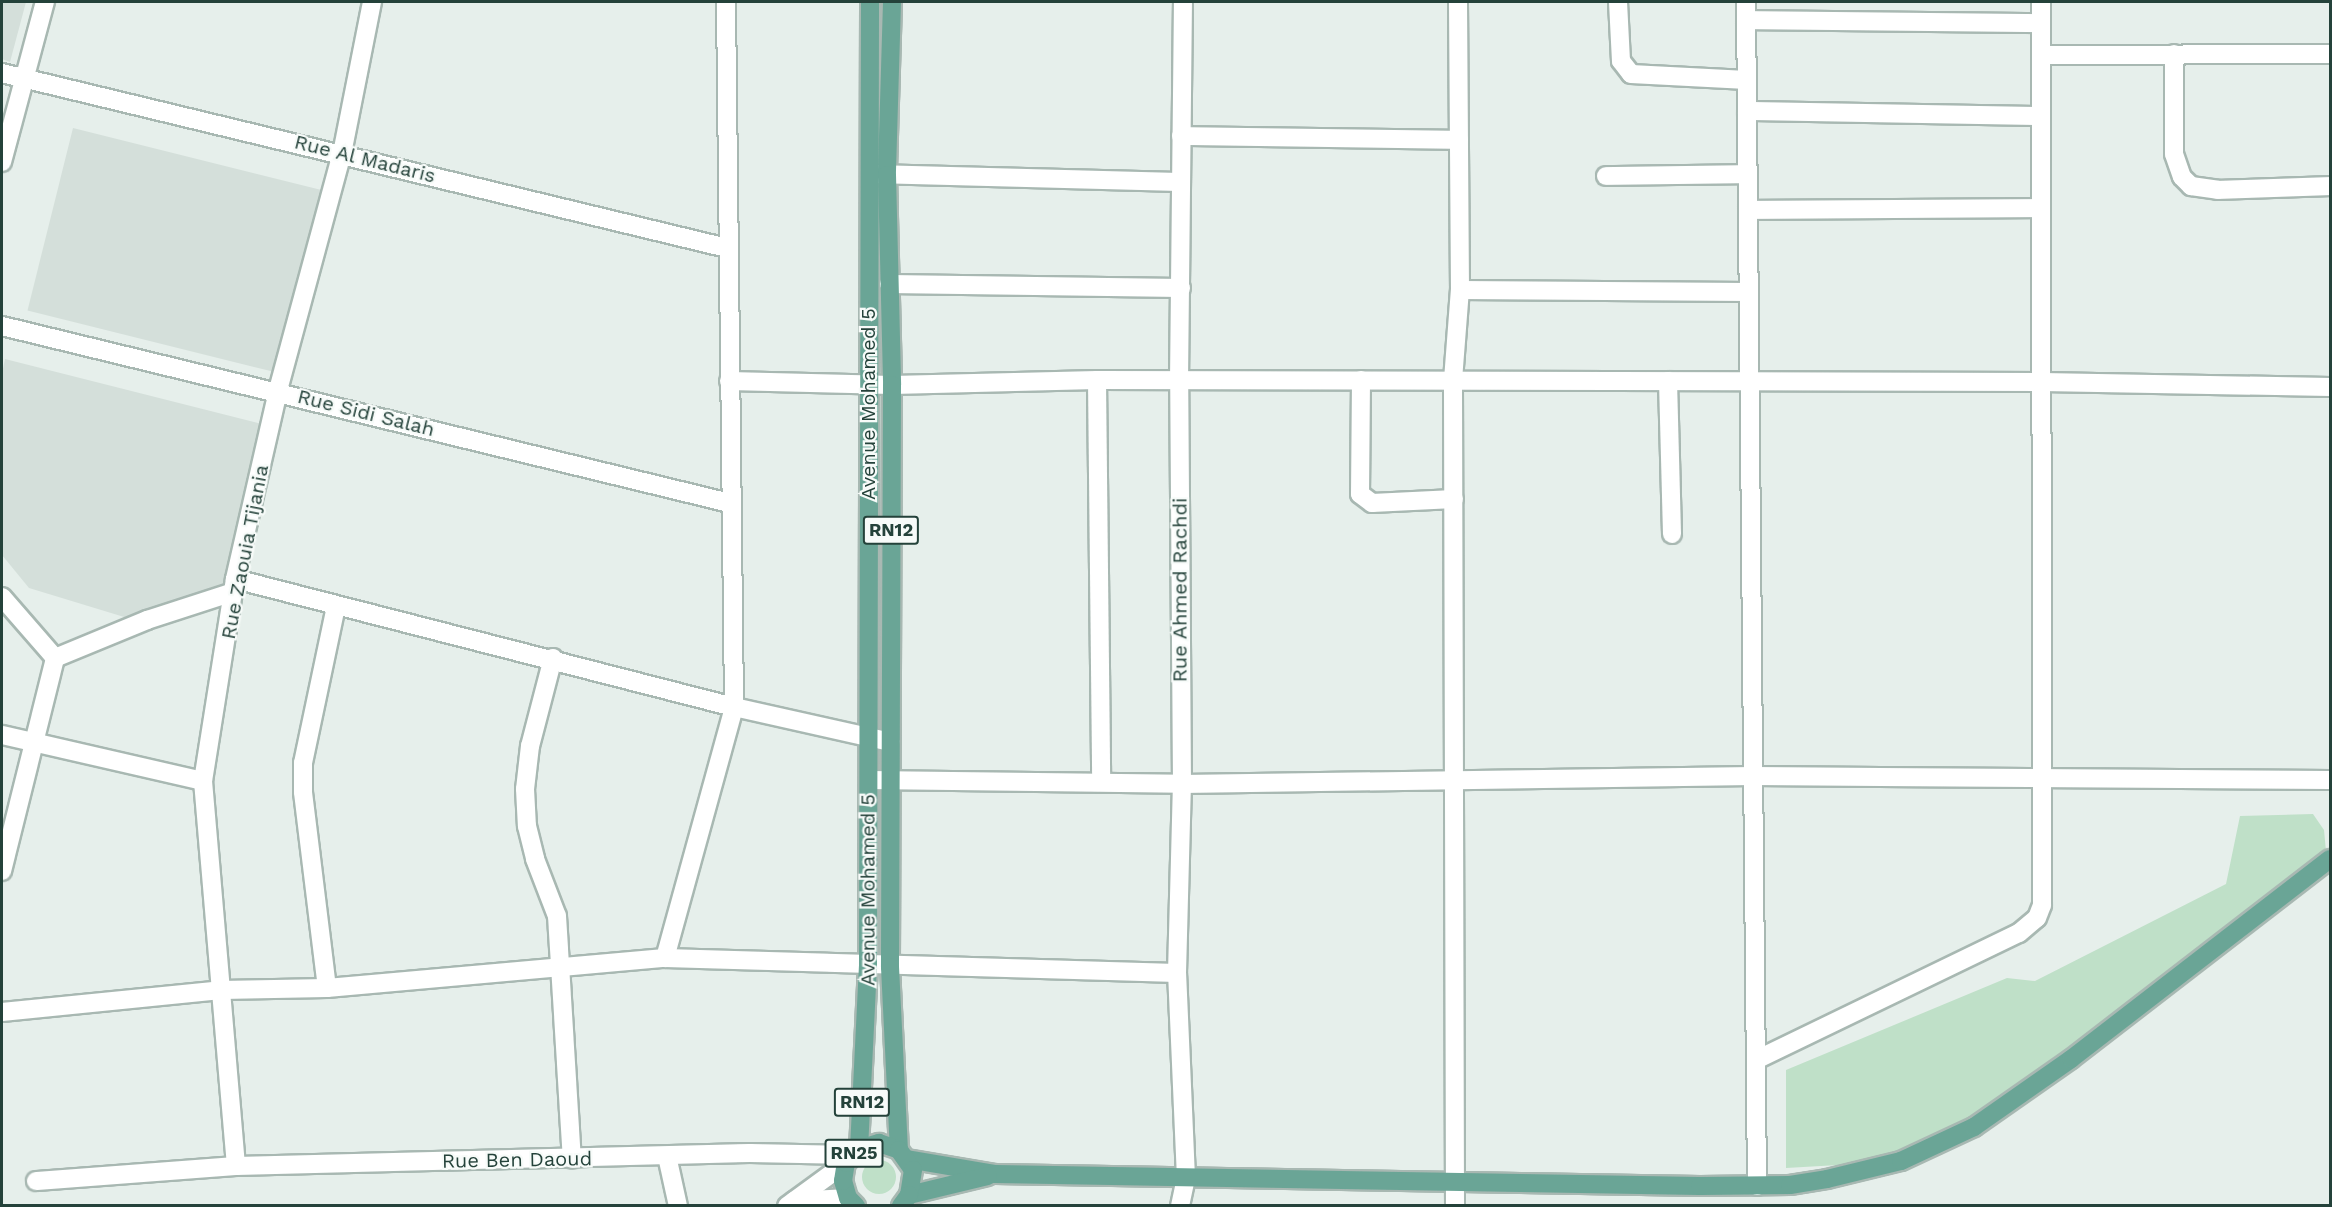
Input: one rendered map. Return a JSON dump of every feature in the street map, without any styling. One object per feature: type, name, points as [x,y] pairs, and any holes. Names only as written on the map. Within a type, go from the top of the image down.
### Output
[{"type":"main road","name":"Avenue Mohamed 5","points":[[852,1156],[866,1055],[868,966],[870,384],[867,174],[870,2]]},
{"type":"main road","name":"Avenue Mohamed 5","points":[[892,2],[887,175],[892,385],[890,967],[894,1059],[903,1154]]},
{"type":"main road","name":"RN25","points":[[852,1202],[843,1181],[852,1156],[879,1143],[903,1154],[996,1174],[1757,1186],[1827,1179],[1901,1161],[1974,1127],[2071,1059],[2331,859]]},
{"type":"main road","name":"RN25","points":[[903,1154],[913,1170],[905,1200]]},
{"type":"main road","name":"RN25","points":[[905,1200],[996,1174]]},
{"type":"street","name":"Rue Zaouia Tijania","points":[[236,1166],[203,781],[234,586],[278,391],[342,153],[372,2]]},
{"type":"street","points":[[665,958],[734,707],[726,2]]},
{"type":"street","name":"Rue Ahmed Rachdi","points":[[1180,1206],[1186,1178],[1177,973],[1182,784],[1179,381],[1183,2]]},
{"type":"street","points":[[1455,1206],[1456,782],[1453,380],[1460,291],[1458,2]]},
{"type":"street","points":[[1618,2],[1621,61],[1631,74],[1747,80]]},
{"type":"street","points":[[1746,2],[1757,1186]]},
{"type":"street","points":[[1756,1060],[2031,926],[2042,905],[2041,2]]},
{"type":"street","points":[[2,162],[22,77],[47,4]]},
{"type":"street","points":[[1746,20],[2041,23]]},
{"type":"street","points":[[2174,54],[2174,154],[2182,177],[2191,186],[2218,190],[2331,186]]},
{"type":"street","points":[[2041,55],[2331,54]]},
{"type":"street","name":"Rue Al Madaris","points":[[2,73],[342,153],[727,248]]},
{"type":"street","points":[[1747,111],[2042,116]]},
{"type":"street","points":[[1181,136],[1459,140]]},
{"type":"street","points":[[867,174],[1180,182]]},
{"type":"street","points":[[1606,176],[1748,174]]},
{"type":"street","points":[[1748,210],[2041,208]]},
{"type":"street","points":[[889,284],[1181,288]]},
{"type":"street","points":[[1460,291],[1749,292]]},
{"type":"street","name":"Rue Sidi Salah","points":[[2,326],[278,391],[730,503]]},
{"type":"street","points":[[729,381],[892,385],[1097,380],[2042,382],[2331,387]]},
{"type":"street","points":[[1097,380],[1101,781]]},
{"type":"street","points":[[1361,380],[1360,494],[1372,503],[1454,499]]},
{"type":"street","points":[[1668,381],[1672,534]]},
{"type":"street","points":[[55,658],[234,586],[336,606],[553,658],[734,707],[890,742]]},
{"type":"street","points":[[2,597],[55,658]]},
{"type":"street","points":[[327,988],[303,792],[303,763],[336,606]]},
{"type":"street","points":[[2,871],[55,658]]},
{"type":"street","points":[[553,658],[531,746],[525,789],[527,826],[557,916],[562,964],[572,1159]]},
{"type":"street","points":[[2,735],[203,781]]},
{"type":"street","points":[[869,780],[1101,781],[1182,784],[1456,782],[1753,776],[2043,781],[2331,780]]},
{"type":"street","points":[[2,1012],[221,990],[327,988],[562,964],[665,958],[890,967],[1177,973]]},
{"type":"street","name":"Rue Ben Daoud","points":[[36,1181],[236,1166],[572,1159],[750,1152],[852,1156]]},
{"type":"street","points":[[667,1156],[678,1206]]},
{"type":"street","points":[[791,1204],[852,1156]]},
{"type":"street","points":[[791,1204],[852,1202]]},
{"type":"shaded area","points":[[2,2],[26,2],[10,62],[2,59]]},
{"type":"shaded area","points":[[73,128],[322,190],[277,373],[28,310]]},
{"type":"shaded area","points":[[5,359],[270,426],[225,587],[134,620],[29,588],[2,555],[2,373]]},
{"type":"green space","points":[[2313,814],[2324,830],[2327,862],[2018,1091],[1942,1138],[1856,1164],[1786,1168],[1786,1070],[2007,978],[2035,981],[2226,884],[2240,816]]},
{"type":"green space","points":[[879,1160],[891,1165],[896,1177],[891,1189],[879,1194],[867,1189],[862,1177],[867,1165]]}]
